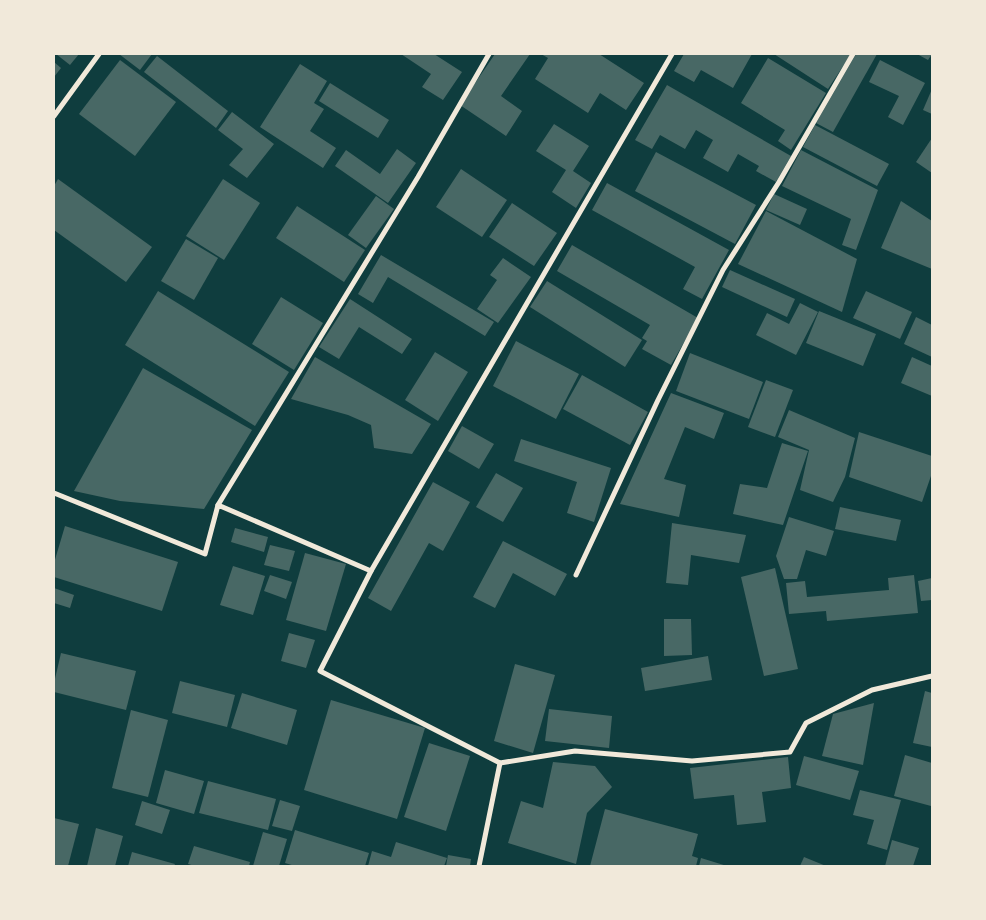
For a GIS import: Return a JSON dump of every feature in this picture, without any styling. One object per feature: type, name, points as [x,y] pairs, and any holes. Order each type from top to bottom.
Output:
[{"type":"street","points":[[54,116],[99,54]]},
{"type":"street","points":[[54,493],[205,554],[218,505],[418,177],[489,54]]},
{"type":"street","points":[[672,54],[371,571],[320,671],[500,763],[575,751],[692,761],[790,752],[806,723],[872,690],[932,676]]},
{"type":"street","points":[[576,575],[658,400],[723,270],[779,182],[853,54]]},
{"type":"street","points":[[218,505],[371,571]]},
{"type":"street","points":[[479,866],[500,763]]},
{"type":"building","points":[[56,54],[79,54],[70,65]]},
{"type":"building","points":[[119,54],[152,54],[140,70]]},
{"type":"building","points":[[401,54],[434,54],[462,72],[443,100],[422,87],[431,74]]},
{"type":"building","points":[[495,54],[530,54],[501,96],[522,111],[506,136],[460,105]]},
{"type":"building","points":[[541,54],[599,54],[644,83],[626,110],[600,93],[588,113],[535,79],[548,58]]},
{"type":"building","points":[[684,54],[752,54],[733,88],[701,70],[694,82],[674,71]]},
{"type":"building","points":[[774,54],[851,54],[828,89]]},
{"type":"building","points":[[856,54],[877,54],[833,132],[816,123]]},
{"type":"building","points":[[917,54],[932,54],[928,60]]},
{"type":"building","points":[[157,56],[228,111],[216,128],[144,72]]},
{"type":"building","points":[[768,58],[826,93],[791,150],[778,141],[785,130],[741,103]]},
{"type":"building","points":[[120,60],[176,102],[135,156],[79,114]]},
{"type":"building","points":[[880,60],[925,83],[903,125],[888,117],[899,96],[869,82]]},
{"type":"building","points":[[54,62],[61,68],[54,77]]},
{"type":"building","points":[[300,64],[327,81],[314,103],[324,109],[310,131],[336,148],[323,168],[260,127]]},
{"type":"building","points":[[330,83],[389,120],[378,138],[319,101]]},
{"type":"building","points":[[667,85],[791,156],[776,182],[756,171],[759,166],[738,154],[728,172],[703,158],[713,140],[696,130],[685,149],[660,135],[652,149],[635,140]]},
{"type":"building","points":[[932,89],[932,114],[923,110]]},
{"type":"building","points":[[232,112],[274,144],[247,178],[229,165],[243,149],[218,130]]},
{"type":"building","points":[[554,124],[589,146],[573,171],[591,183],[576,208],[552,192],[566,170],[536,151]]},
{"type":"building","points":[[815,125],[889,164],[877,186],[803,147]]},
{"type":"building","points":[[932,138],[932,173],[916,162]]},
{"type":"building","points":[[397,149],[416,163],[388,203],[335,166],[346,150],[380,174]]},
{"type":"building","points":[[801,150],[878,190],[856,250],[842,245],[851,219],[782,186]]},
{"type":"building","points":[[656,152],[756,205],[735,244],[635,191]]},
{"type":"building","points":[[461,169],[507,200],[482,237],[436,207]]},
{"type":"building","points":[[58,179],[152,247],[126,282],[54,230],[54,186]]},
{"type":"building","points":[[223,179],[260,203],[224,260],[186,236]]},
{"type":"building","points":[[607,183],[729,250],[702,299],[683,289],[695,267],[592,210]]},
{"type":"building","points":[[774,194],[807,209],[800,225],[766,210]]},
{"type":"building","points":[[376,196],[394,209],[366,248],[348,235]]},
{"type":"building","points":[[901,201],[932,221],[932,269],[881,248]]},
{"type":"building","points":[[512,203],[557,233],[534,266],[489,237]]},
{"type":"building","points":[[297,206],[365,250],[344,282],[276,238]]},
{"type":"building","points":[[766,211],[857,259],[842,312],[738,264]]},
{"type":"building","points":[[186,239],[218,258],[194,300],[161,281]]},
{"type":"building","points":[[572,245],[698,318],[671,365],[642,349],[647,341],[642,338],[650,325],[557,271]]},
{"type":"building","points":[[381,255],[494,322],[485,336],[388,277],[373,303],[358,294]]},
{"type":"building","points":[[503,258],[531,277],[498,323],[477,309],[497,280],[490,275]]},
{"type":"building","points":[[730,270],[795,299],[787,317],[722,287]]},
{"type":"building","points":[[547,281],[642,340],[625,367],[530,307]]},
{"type":"building","points":[[158,291],[289,372],[255,426],[125,345]]},
{"type":"building","points":[[866,291],[912,312],[900,339],[853,318]]},
{"type":"building","points":[[281,297],[323,323],[294,370],[252,344]]},
{"type":"building","points":[[350,299],[412,339],[402,354],[359,327],[339,359],[319,347]]},
{"type":"building","points":[[800,303],[818,312],[796,355],[756,335],[767,313],[789,324]]},
{"type":"building","points":[[819,311],[876,334],[863,366],[806,343]]},
{"type":"building","points":[[916,317],[932,325],[932,357],[904,344]]},
{"type":"building","points":[[516,341],[579,374],[556,419],[493,386]]},
{"type":"building","points":[[435,352],[468,372],[438,421],[405,400]]},
{"type":"building","points":[[690,353],[763,382],[749,419],[676,391]]},
{"type":"building","points":[[315,357],[431,424],[412,454],[374,448],[371,425],[348,415],[291,399]]},
{"type":"building","points":[[912,357],[932,366],[932,396],[901,383]]},
{"type":"building","points":[[143,368],[252,430],[204,509],[120,501],[74,491]]},
{"type":"building","points":[[582,375],[648,412],[630,445],[563,409]]},
{"type":"building","points":[[766,380],[793,390],[775,437],[748,427]]},
{"type":"building","points":[[671,393],[724,413],[714,439],[685,427],[664,479],[686,485],[679,517],[620,504]]},
{"type":"building","points":[[789,410],[855,438],[845,477],[833,502],[800,490],[809,450],[778,437]]},
{"type":"building","points":[[462,426],[494,444],[479,469],[448,451]]},
{"type":"building","points":[[859,432],[932,456],[932,473],[922,502],[849,477]]},
{"type":"building","points":[[521,439],[611,468],[594,522],[567,513],[577,482],[514,461]]},
{"type":"building","points":[[782,443],[808,451],[783,525],[733,514],[740,484],[767,488]]},
{"type":"building","points":[[496,473],[523,488],[503,522],[476,507]]},
{"type":"building","points":[[433,482],[470,502],[443,551],[429,543],[391,611],[368,598]]},
{"type":"building","points":[[840,507],[901,520],[896,541],[835,529]]},
{"type":"building","points":[[789,517],[834,531],[826,556],[806,550],[797,579],[784,579],[776,556]]},
{"type":"building","points":[[672,523],[746,535],[739,563],[691,555],[688,585],[666,583]]},
{"type":"building","points":[[65,526],[178,562],[162,611],[54,577],[54,563]]},
{"type":"building","points":[[235,528],[268,537],[264,552],[231,542]]},
{"type":"building","points":[[503,541],[567,574],[555,596],[513,573],[495,608],[473,597]]},
{"type":"building","points":[[270,545],[295,551],[289,571],[264,565]]},
{"type":"building","points":[[305,553],[346,564],[326,631],[286,620]]},
{"type":"building","points":[[233,566],[265,576],[253,615],[220,605]]},
{"type":"building","points":[[775,568],[798,669],[764,676],[741,577]]},
{"type":"building","points":[[270,575],[292,582],[286,599],[264,591]]},
{"type":"building","points":[[914,575],[918,613],[827,621],[826,611],[789,614],[786,583],[805,581],[807,597],[889,590],[888,578]]},
{"type":"building","points":[[932,578],[932,600],[921,601],[918,581]]},
{"type":"building","points":[[54,588],[74,595],[70,608],[54,603]]},
{"type":"building","points":[[664,619],[691,619],[692,655],[664,656]]},
{"type":"building","points":[[289,633],[315,640],[306,668],[281,661]]},
{"type":"building","points":[[61,653],[136,671],[126,710],[54,692],[54,683]]},
{"type":"building","points":[[708,656],[712,680],[645,691],[641,668]]},
{"type":"building","points":[[515,664],[555,675],[533,753],[494,741]]},
{"type":"building","points":[[180,681],[235,695],[227,727],[172,713]]},
{"type":"building","points":[[925,691],[932,693],[932,747],[913,743]]},
{"type":"building","points":[[242,693],[297,710],[287,745],[231,728]]},
{"type":"building","points":[[331,700],[425,728],[397,819],[304,790]]},
{"type":"building","points":[[874,703],[863,765],[822,756],[833,714]]},
{"type":"building","points":[[549,709],[612,716],[609,748],[545,741]]},
{"type":"building","points":[[131,710],[168,720],[148,797],[112,788]]},
{"type":"building","points":[[429,743],[470,756],[446,831],[404,817]]},
{"type":"building","points":[[905,755],[932,763],[931,806],[894,796]]},
{"type":"building","points":[[804,756],[859,771],[850,800],[796,785]]},
{"type":"building","points":[[788,757],[791,788],[762,792],[766,822],[737,825],[734,795],[694,799],[690,768]]},
{"type":"building","points":[[553,762],[595,766],[612,787],[587,813],[576,864],[508,843],[521,801],[543,808]]},
{"type":"building","points":[[165,770],[204,781],[194,814],[156,803]]},
{"type":"building","points":[[208,781],[276,799],[268,830],[199,813]]},
{"type":"building","points":[[860,790],[901,800],[887,850],[867,844],[874,820],[853,815]]},
{"type":"building","points":[[280,800],[300,806],[292,831],[272,826]]},
{"type":"building","points":[[142,801],[170,810],[162,834],[135,825]]},
{"type":"building","points":[[605,809],[698,834],[692,856],[698,858],[696,866],[590,866]]},
{"type":"building","points":[[54,818],[79,824],[68,866],[54,866]]},
{"type":"building","points":[[96,828],[123,836],[115,866],[87,866]]},
{"type":"building","points":[[295,830],[369,853],[365,866],[295,866],[285,863]]},
{"type":"building","points":[[263,832],[287,839],[279,866],[253,866]]},
{"type":"building","points":[[892,840],[919,848],[913,866],[885,866]]},
{"type":"building","points":[[396,842],[447,858],[444,866],[368,866],[372,851],[391,857]]},
{"type":"building","points":[[194,846],[250,862],[249,866],[195,866],[188,864]]},
{"type":"building","points":[[132,852],[175,864],[174,866],[128,866]]},
{"type":"building","points":[[448,855],[471,859],[470,866],[446,866]]},
{"type":"building","points":[[804,857],[826,866],[800,866]]},
{"type":"building","points":[[701,858],[727,866],[699,866]]}]
